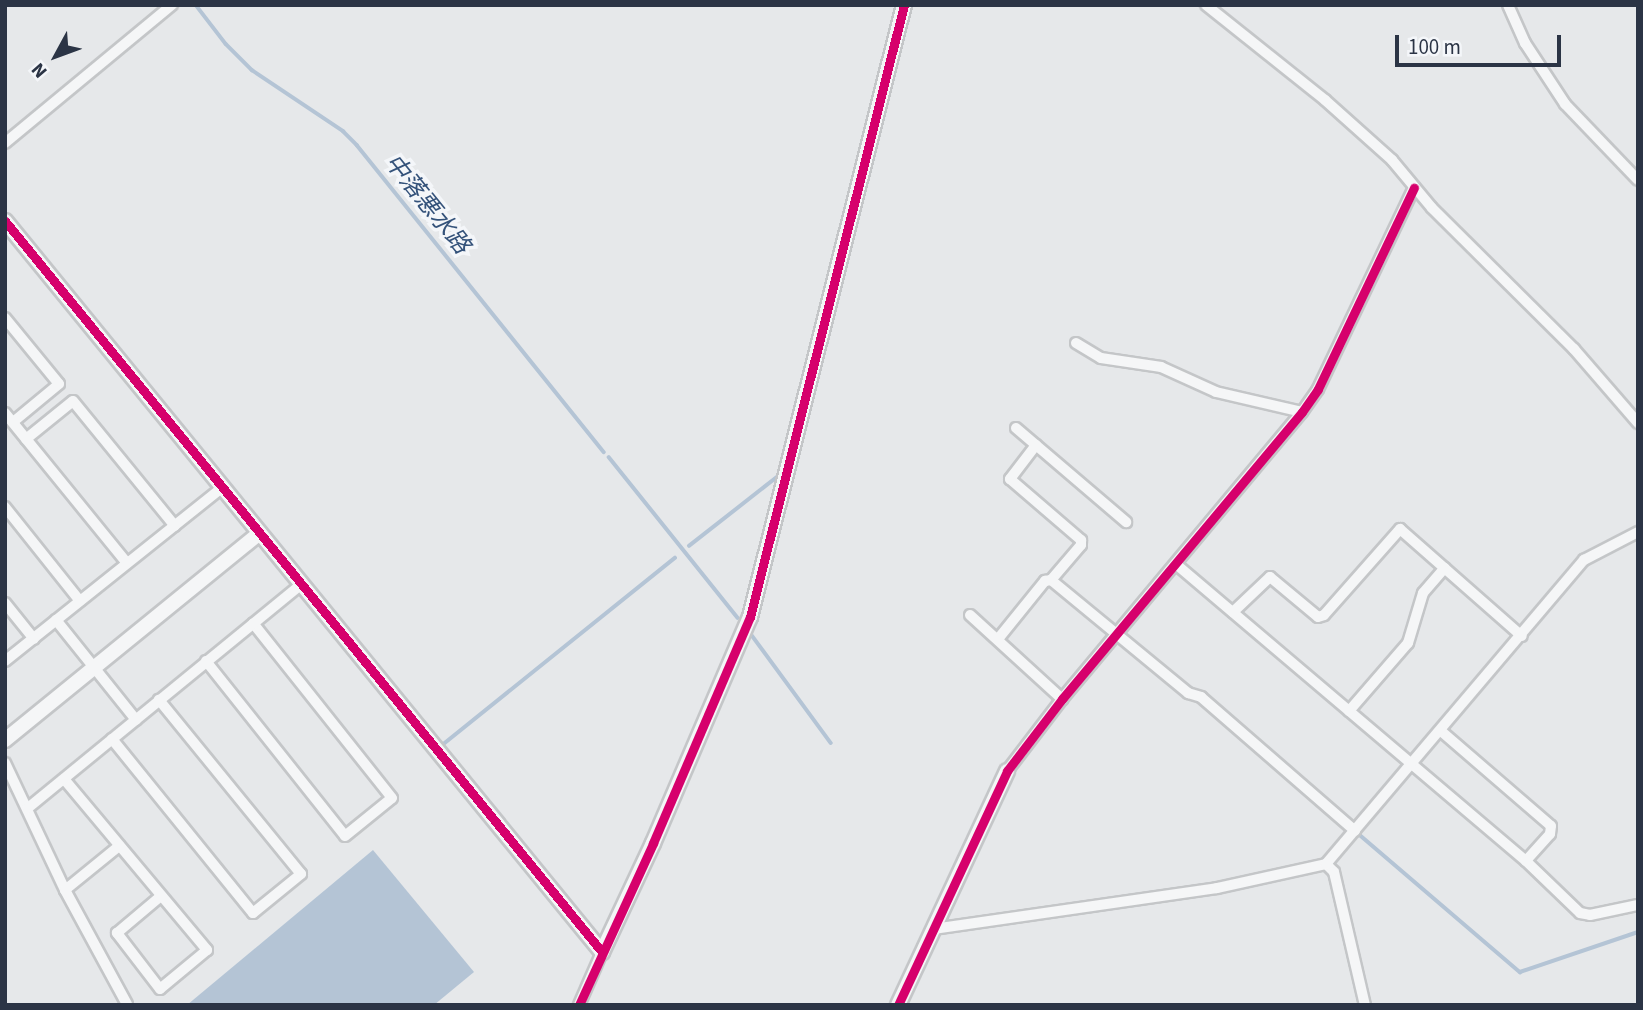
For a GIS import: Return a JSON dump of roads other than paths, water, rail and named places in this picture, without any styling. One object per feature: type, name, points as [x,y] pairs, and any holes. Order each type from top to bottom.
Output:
[{"type":"street","points":[[5,143],[172,5]]},
{"type":"street","points":[[579,1005],[653,843],[750,617],[904,5]]},
{"type":"street","points":[[1206,5],[1325,100],[1392,160],[1414,188],[1574,349],[1638,423]]},
{"type":"street","points":[[1508,5],[1525,43],[1565,104],[1638,180]]},
{"type":"street","points":[[898,1005],[1007,771],[1062,699],[1177,565],[1302,412],[1318,389],[1414,188]]},
{"type":"street","points":[[5,220],[602,953]]},
{"type":"street","points":[[5,317],[59,384],[9,418],[127,563]]},
{"type":"street","points":[[1076,343],[1101,358],[1161,368],[1216,392],[1302,412]]},
{"type":"street","points":[[26,439],[73,401],[175,526]]},
{"type":"street","points":[[1016,428],[1126,522]]},
{"type":"street","points":[[998,639],[1045,582],[1051,580],[1081,545],[1081,540],[1010,479],[1036,445]]},
{"type":"street","points":[[5,661],[223,488]]},
{"type":"street","points":[[5,507],[80,601]]},
{"type":"street","points":[[1233,612],[1270,577],[1318,617],[1324,615],[1400,528],[1522,636]]},
{"type":"street","points":[[933,929],[1217,888],[1326,864],[1584,561],[1638,532]]},
{"type":"street","points":[[5,740],[96,669],[260,533]]},
{"type":"street","points":[[1177,565],[1526,861],[1585,915],[1638,905]]},
{"type":"street","points":[[1349,711],[1408,643],[1423,593],[1445,568]]},
{"type":"street","points":[[1051,580],[1188,693],[1201,697],[1355,831]]},
{"type":"street","points":[[28,808],[302,584]]},
{"type":"street","points":[[5,603],[34,639]]},
{"type":"street","points":[[970,615],[1062,699]]},
{"type":"street","points":[[57,620],[136,720]]},
{"type":"street","points":[[206,662],[345,836],[392,798],[253,623]]},
{"type":"street","points":[[112,739],[253,913],[282,890],[300,874],[159,700]]},
{"type":"street","points":[[1441,731],[1552,826],[1550,834],[1526,861]]},
{"type":"street","points":[[5,764],[65,890],[127,1004]]},
{"type":"street","points":[[64,779],[206,950],[160,989],[117,933],[160,896]]},
{"type":"street","points":[[65,890],[119,846]]},
{"type":"street","points":[[1326,864],[1334,872],[1365,1005]]},
{"type":"water","points":[[373,850],[474,972],[434,1005],[187,1005]]},
{"type":"waterway","name":"中落悪水路","points":[[196,5],[226,44],[252,70],[343,131],[357,145],[604,452]]},
{"type":"waterway","name":"中落悪水路","points":[[609,457],[738,618]]},
{"type":"waterway","points":[[689,546],[777,477]]},
{"type":"waterway","points":[[441,746],[675,558]]},
{"type":"waterway","name":"中落悪水路","points":[[751,634],[831,743]]},
{"type":"waterway","points":[[1360,835],[1520,972],[1638,932]]}]
